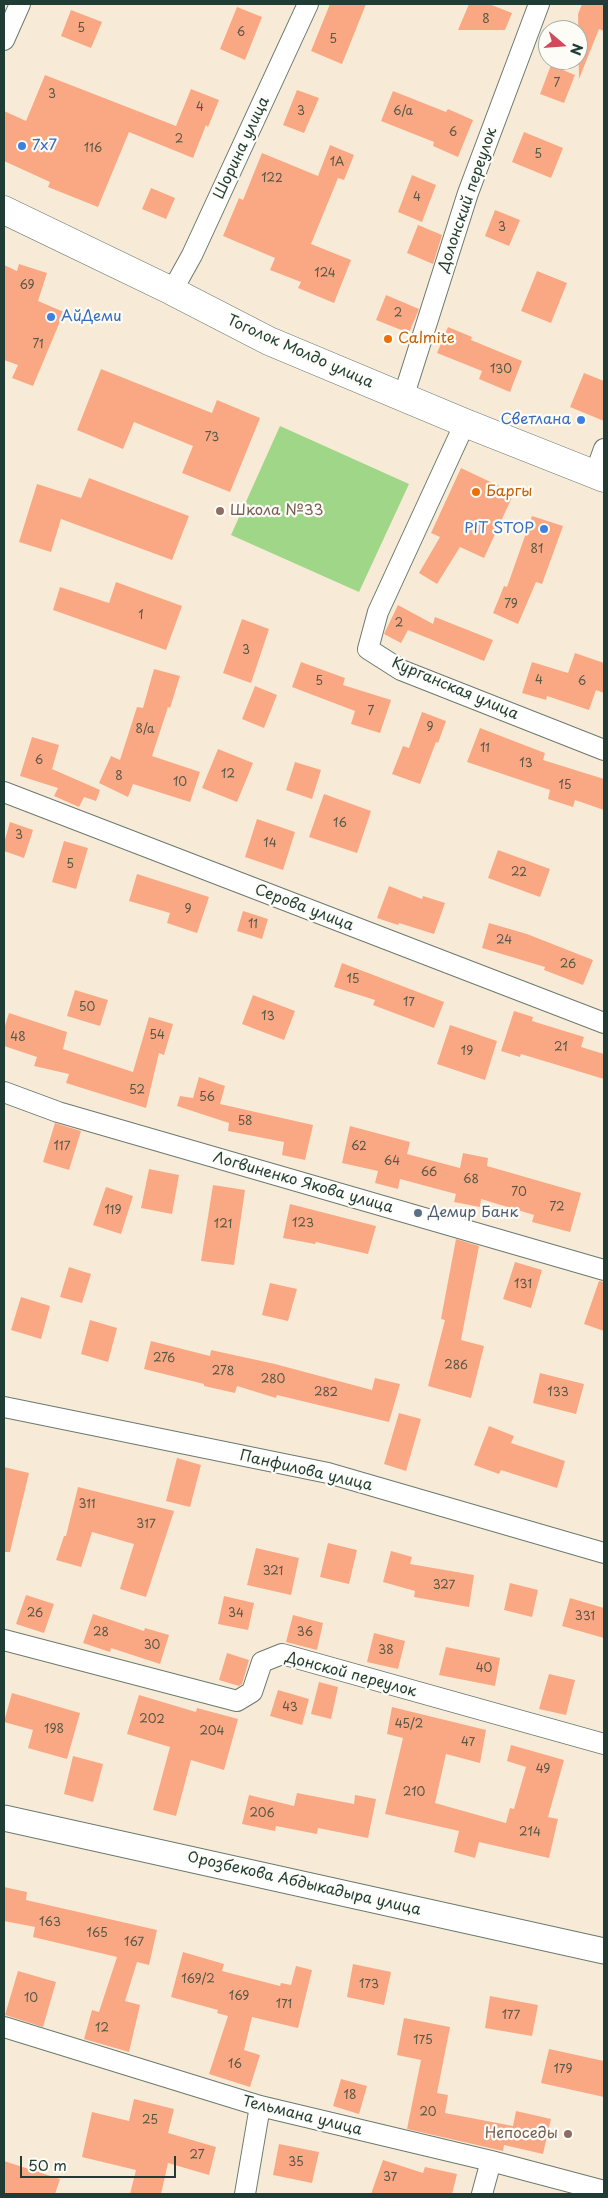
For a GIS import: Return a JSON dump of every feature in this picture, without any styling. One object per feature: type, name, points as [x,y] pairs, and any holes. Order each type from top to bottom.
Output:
[{"type":"main road","name":"Тоголок Молдо улица","points":[[4,210],[172,291],[269,342],[465,423],[601,467]]},
{"type":"street","points":[[4,40],[20,4]]},
{"type":"street","name":"Шорина улица","points":[[172,291],[192,255],[308,4]]},
{"type":"street","name":"Долонский переулок","points":[[403,398],[468,193],[540,4]]},
{"type":"street","name":"Курганская улица","points":[[465,423],[378,612],[368,649],[401,670],[604,750]]},
{"type":"street","name":"Серова улица","points":[[4,792],[604,1023]]},
{"type":"street","name":"Логвиненко Якова улица","points":[[4,1092],[58,1112],[604,1270]]},
{"type":"street","name":"Панфилова улица","points":[[4,1407],[328,1473],[604,1553]]},
{"type":"street","name":"Донской переулок","points":[[4,1640],[237,1700],[252,1692],[262,1662],[282,1654],[604,1744]]},
{"type":"street","name":"Орозбекова Абдыкадыра улица","points":[[4,1818],[604,1951]]},
{"type":"street","name":"Тельмана улица","points":[[4,2027],[260,2106],[490,2161],[604,2192]]},
{"type":"street","points":[[245,2194],[260,2106]]},
{"type":"street","points":[[482,2194],[490,2161]]},
{"type":"green space","points":[[280,426],[409,484],[359,592],[231,535]]},
{"type":"building","points":[[330,4],[366,4],[342,64],[311,51]]},
{"type":"building","points":[[469,4],[489,4],[512,13],[505,30],[458,30]]},
{"type":"building","points":[[582,4],[604,4],[604,31],[599,29],[588,56],[588,20],[578,20],[578,14]]},
{"type":"building","points":[[237,7],[262,17],[245,60],[220,49]]},
{"type":"building","points":[[71,10],[102,22],[91,48],[61,36]]},
{"type":"building","points":[[549,70],[563,70],[575,75],[564,103],[540,94]]},
{"type":"building","points":[[579,70],[583,70],[579,79]]},
{"type":"building","points":[[45,75],[176,126],[191,89],[219,100],[208,127],[206,125],[193,158],[129,132],[98,207],[48,187],[50,182],[4,161],[4,111],[26,121]]},
{"type":"building","points":[[297,90],[319,98],[304,133],[283,125]]},
{"type":"building","points":[[393,91],[446,112],[448,109],[473,120],[458,157],[433,146],[434,142],[381,121]]},
{"type":"building","points":[[524,132],[563,148],[551,178],[512,162]]},
{"type":"building","points":[[330,145],[354,155],[344,180],[338,178],[311,244],[351,260],[334,303],[298,288],[301,282],[270,270],[275,258],[223,236],[239,198],[243,200],[262,153],[318,176]]},
{"type":"building","points":[[412,175],[436,185],[422,222],[398,212]]},
{"type":"building","points":[[151,188],[175,198],[166,219],[142,209]]},
{"type":"building","points":[[495,210],[520,220],[509,246],[485,236]]},
{"type":"building","points":[[418,225],[442,235],[433,264],[407,253]]},
{"type":"building","points":[[19,264],[47,273],[38,301],[64,312],[33,386],[12,378],[18,365],[4,360],[4,265],[17,271]]},
{"type":"building","points":[[537,271],[567,283],[551,323],[521,311]]},
{"type":"building","points":[[386,295],[419,309],[409,333],[376,320]]},
{"type":"building","points":[[448,327],[472,337],[471,340],[522,361],[510,392],[479,379],[482,371],[437,353]]},
{"type":"building","points":[[101,369],[212,413],[217,400],[260,418],[230,492],[182,473],[193,446],[134,422],[123,449],[77,430]]},
{"type":"building","points":[[584,373],[604,381],[604,421],[570,407]]},
{"type":"building","points":[[461,468],[514,493],[484,558],[460,547],[437,584],[419,573],[440,537],[431,533]]},
{"type":"building","points":[[89,478],[189,516],[172,560],[61,519],[51,552],[19,542],[37,484],[81,498]]},
{"type":"building","points":[[532,516],[563,526],[542,584],[536,582],[518,624],[493,613],[504,586],[507,587]]},
{"type":"building","points":[[116,582],[182,606],[166,650],[53,610],[60,587],[109,603]]},
{"type":"building","points":[[398,605],[433,624],[435,617],[493,640],[484,661],[408,630],[401,643],[384,634]]},
{"type":"building","points":[[242,619],[269,629],[251,683],[223,673]]},
{"type":"building","points":[[575,653],[604,663],[604,693],[596,690],[589,710],[547,696],[546,700],[522,693],[532,662],[568,673]]},
{"type":"building","points":[[301,662],[345,678],[343,685],[391,700],[380,733],[351,724],[355,711],[292,687]]},
{"type":"building","points":[[154,669],[180,676],[152,756],[200,772],[190,802],[133,784],[128,797],[99,783],[111,756],[120,760],[137,707],[143,708]]},
{"type":"building","points":[[255,686],[277,695],[264,728],[242,719]]},
{"type":"building","points":[[422,712],[446,721],[420,784],[392,774],[403,746],[409,748]]},
{"type":"building","points":[[480,728],[545,753],[543,760],[604,779],[604,810],[575,800],[573,807],[548,799],[550,790],[467,762]]},
{"type":"building","points":[[32,737],[59,745],[52,769],[100,790],[96,801],[84,797],[79,807],[54,796],[58,788],[20,776]]},
{"type":"building","points":[[218,749],[253,763],[237,802],[202,788]]},
{"type":"building","points":[[295,762],[321,770],[312,799],[286,790]]},
{"type":"building","points":[[324,794],[371,811],[357,853],[309,837]]},
{"type":"building","points":[[257,819],[295,832],[283,870],[245,857]]},
{"type":"building","points":[[10,822],[33,830],[24,858],[4,851],[4,843]]},
{"type":"building","points":[[64,841],[88,848],[76,889],[52,882]]},
{"type":"building","points":[[498,850],[550,869],[540,897],[488,878]]},
{"type":"building","points":[[137,874],[209,897],[197,933],[167,923],[170,913],[129,901]]},
{"type":"building","points":[[389,886],[422,899],[423,896],[445,903],[434,934],[377,918]]},
{"type":"building","points":[[243,911],[268,919],[262,939],[237,931]]},
{"type":"building","points":[[489,923],[527,934],[593,960],[583,985],[544,970],[545,967],[482,948]]},
{"type":"building","points":[[342,963],[444,1002],[434,1028],[373,1005],[375,1000],[334,987]]},
{"type":"building","points":[[75,990],[108,1000],[100,1026],[67,1016]]},
{"type":"building","points":[[253,995],[295,1011],[284,1040],[242,1024]]},
{"type":"building","points":[[514,1011],[533,1017],[532,1021],[584,1037],[581,1047],[604,1054],[604,1079],[521,1054],[520,1057],[501,1051]]},
{"type":"building","points":[[9,1013],[67,1032],[63,1049],[133,1072],[149,1017],[173,1024],[164,1055],[159,1053],[146,1108],[66,1083],[69,1074],[34,1066],[37,1057],[4,1046],[4,1029]]},
{"type":"building","points":[[450,1025],[497,1041],[485,1080],[437,1064]]},
{"type":"building","points":[[199,1077],[225,1086],[220,1104],[313,1125],[305,1160],[282,1155],[284,1142],[228,1131],[229,1123],[177,1106],[180,1096],[193,1098]]},
{"type":"building","points":[[55,1123],[81,1131],[69,1170],[43,1162]]},
{"type":"building","points":[[350,1126],[410,1142],[407,1154],[460,1168],[463,1153],[488,1158],[487,1166],[581,1193],[570,1232],[532,1222],[534,1215],[481,1199],[480,1207],[454,1202],[456,1194],[400,1179],[398,1189],[375,1183],[378,1171],[342,1163]]},
{"type":"building","points":[[149,1169],[179,1175],[172,1214],[141,1208]]},
{"type":"building","points":[[213,1185],[245,1190],[234,1265],[201,1261]]},
{"type":"building","points":[[106,1187],[133,1196],[121,1234],[93,1225]]},
{"type":"building","points":[[290,1204],[376,1226],[368,1254],[316,1242],[315,1244],[283,1238]]},
{"type":"building","points":[[456,1239],[479,1246],[461,1340],[484,1346],[471,1398],[428,1386],[445,1320],[441,1319]]},
{"type":"building","points":[[515,1262],[542,1270],[531,1308],[503,1299]]},
{"type":"building","points":[[69,1267],[91,1274],[82,1303],[60,1297]]},
{"type":"building","points":[[599,1281],[604,1282],[604,1331],[584,1324]]},
{"type":"building","points":[[270,1283],[297,1289],[288,1321],[262,1315]]},
{"type":"building","points":[[21,1297],[50,1306],[41,1339],[11,1330]]},
{"type":"building","points":[[90,1320],[117,1328],[108,1362],[81,1354]]},
{"type":"building","points":[[151,1341],[210,1356],[211,1350],[275,1364],[372,1390],[375,1378],[400,1384],[389,1422],[277,1395],[276,1398],[237,1386],[235,1393],[144,1369]]},
{"type":"building","points":[[540,1373],[584,1384],[576,1414],[533,1403]]},
{"type":"building","points":[[399,1413],[421,1419],[406,1471],[384,1464]]},
{"type":"building","points":[[489,1426],[514,1436],[511,1443],[565,1461],[557,1488],[501,1470],[499,1474],[474,1465]]},
{"type":"building","points":[[177,1458],[201,1465],[190,1507],[166,1501]]},
{"type":"building","points":[[4,1467],[29,1473],[10,1552],[4,1552]]},
{"type":"building","points":[[78,1487],[174,1511],[146,1597],[120,1589],[134,1544],[92,1532],[81,1567],[56,1560],[64,1536],[66,1536]]},
{"type":"building","points":[[328,1543],[357,1550],[349,1584],[320,1577]]},
{"type":"building","points":[[256,1548],[299,1558],[291,1595],[247,1585]]},
{"type":"building","points":[[391,1551],[412,1557],[410,1564],[474,1575],[469,1607],[414,1597],[415,1591],[383,1582]]},
{"type":"building","points":[[510,1583],[538,1590],[532,1617],[504,1610]]},
{"type":"building","points":[[26,1595],[54,1604],[44,1633],[16,1624]]},
{"type":"building","points":[[224,1596],[254,1603],[248,1630],[218,1624]]},
{"type":"building","points":[[570,1598],[604,1608],[604,1638],[562,1626]]},
{"type":"building","points":[[93,1614],[144,1631],[145,1628],[169,1635],[160,1664],[111,1648],[110,1652],[83,1643]]},
{"type":"building","points":[[293,1615],[323,1623],[317,1650],[286,1642]]},
{"type":"building","points":[[374,1633],[405,1641],[398,1669],[367,1662]]},
{"type":"building","points":[[446,1647],[500,1658],[495,1686],[439,1675]]},
{"type":"building","points":[[227,1653],[249,1660],[242,1684],[239,1686],[219,1680]]},
{"type":"building","points":[[549,1674],[575,1680],[566,1715],[539,1709]]},
{"type":"building","points":[[319,1682],[338,1687],[331,1719],[311,1714]]},
{"type":"building","points":[[278,1690],[309,1699],[302,1725],[270,1716]]},
{"type":"building","points":[[12,1693],[80,1713],[67,1759],[28,1748],[33,1730],[4,1722]]},
{"type":"building","points":[[139,1695],[196,1712],[197,1708],[238,1719],[224,1770],[191,1760],[176,1816],[153,1810],[170,1747],[127,1734]]},
{"type":"building","points":[[392,1707],[486,1730],[480,1763],[446,1754],[435,1803],[506,1823],[510,1808],[514,1809],[526,1767],[507,1761],[511,1745],[564,1760],[548,1817],[558,1819],[549,1858],[479,1842],[475,1858],[454,1852],[459,1831],[385,1814],[403,1738],[387,1734]]},
{"type":"building","points":[[73,1756],[103,1764],[93,1802],[64,1794]]},
{"type":"building","points":[[297,1793],[354,1804],[355,1795],[376,1799],[368,1838],[318,1828],[317,1834],[276,1826],[275,1831],[242,1824],[249,1795],[294,1806]]},
{"type":"building","points":[[4,1887],[27,1892],[26,1900],[157,1930],[149,1965],[137,1962],[125,2001],[140,2005],[129,2052],[84,2039],[92,2010],[99,2012],[117,1957],[33,1937],[35,1927],[4,1921]]},
{"type":"building","points":[[183,1952],[224,1964],[222,1971],[280,1986],[281,1983],[291,1985],[296,1966],[312,1970],[298,2028],[252,2017],[244,2050],[260,2055],[250,2087],[209,2074],[228,2016],[217,2013],[218,2010],[171,1997]]},
{"type":"building","points":[[353,1964],[391,1972],[384,2005],[347,1997]]},
{"type":"building","points":[[18,1971],[56,1982],[43,2027],[5,2015]]},
{"type":"building","points":[[490,1996],[538,2005],[532,2036],[485,2028]]},
{"type":"building","points":[[404,2018],[450,2027],[437,2093],[448,2095],[445,2113],[513,2126],[516,2111],[551,2119],[543,2154],[504,2145],[503,2151],[407,2129],[421,2060],[397,2055]]},
{"type":"building","points":[[549,2049],[604,2061],[604,2097],[541,2083]]},
{"type":"building","points":[[341,2079],[367,2086],[359,2114],[333,2106]]},
{"type":"building","points":[[134,2099],[174,2109],[168,2133],[216,2147],[209,2175],[168,2163],[161,2194],[130,2194],[136,2170],[82,2157],[92,2112],[129,2121]]},
{"type":"building","points":[[279,2144],[319,2152],[312,2183],[273,2175]]},
{"type":"building","points":[[383,2160],[423,2173],[425,2167],[457,2174],[452,2194],[371,2194]]},
{"type":"building","points":[[4,2161],[60,2179],[55,2194],[4,2194]]},
{"type":"place","name":"7x7","points":[[22,146]]},
{"type":"place","name":"АйДеми","points":[[51,317]]},
{"type":"place","name":"Calmite","points":[[388,339]]},
{"type":"place","name":"Светлана","points":[[581,420]]},
{"type":"place","name":"Баргы","points":[[476,492]]},
{"type":"place","name":"Школа №33","points":[[220,511]]},
{"type":"place","name":"PIT STOP","points":[[544,529]]},
{"type":"place","name":"Демир Банк","points":[[418,1213]]},
{"type":"place","name":"Непоседы","points":[[568,2134]]}]
